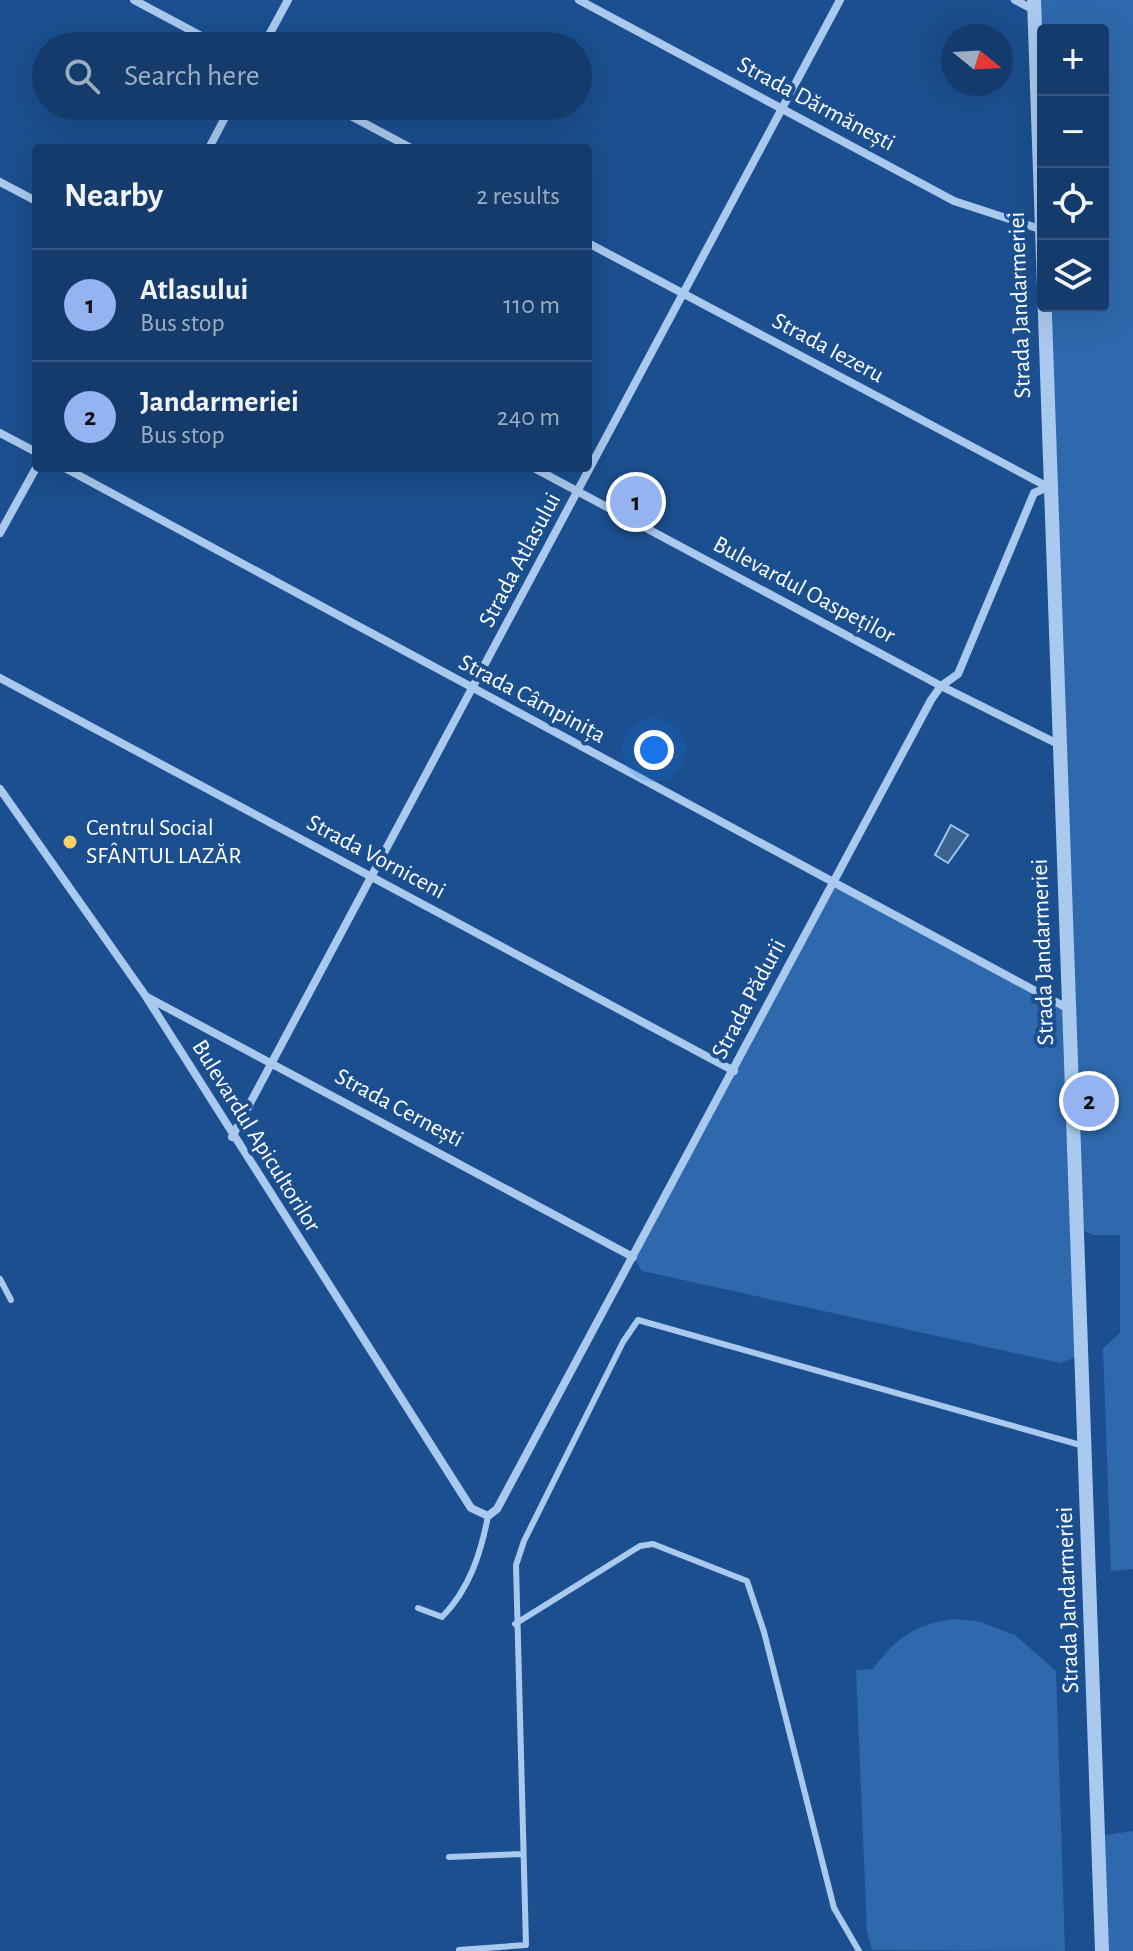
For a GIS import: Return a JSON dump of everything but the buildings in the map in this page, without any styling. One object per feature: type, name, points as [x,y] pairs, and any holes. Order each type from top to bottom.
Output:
[{"type":"street","points":[[134,0],[194,32]]},
{"type":"street","points":[[271,32],[288,0]]},
{"type":"street","name":"Strada Dărmănești","points":[[579,0],[954,201],[1037,228]]},
{"type":"street","name":"Strada Atlasului","points":[[592,467],[840,0]]},
{"type":"street","points":[[1015,0],[1034,5]]},
{"type":"street","name":"Strada Jandarmeriei","points":[[1034,5],[1038,168]]},
{"type":"street","points":[[211,144],[224,120]]},
{"type":"street","points":[[358,120],[403,144]]},
{"type":"street","points":[[0,182],[32,199]]},
{"type":"street","name":"Strada Jandarmeriei","points":[[1040,240],[1102,1951]]},
{"type":"street","name":"Strada Iezeru","points":[[592,245],[1048,487]]},
{"type":"street","points":[[0,433],[32,450]]},
{"type":"street","points":[[0,533],[34,472]]},
{"type":"street","name":"Strada Câmpinița","points":[[72,472],[1067,1008]]},
{"type":"street","name":"Bulevardul Oaspeților","points":[[542,472],[941,686],[1058,744]]},
{"type":"street","name":"Strada Atlasului","points":[[232,1137],[590,472]]},
{"type":"street","name":"Strada Pădurii","points":[[488,1516],[497,1509],[941,686],[958,674],[1031,498],[1037,489],[1048,487]]},
{"type":"street","name":"Strada Vorniceni","points":[[0,678],[734,1071]]},
{"type":"street","name":"Bulevardul Apicultorilor","points":[[0,789],[145,995],[232,1137],[471,1508],[488,1516]]},
{"type":"street","name":"Strada Cernești","points":[[145,995],[633,1257]]},
{"type":"lane","points":[[0,1279],[11,1300]]},
{"type":"lane","points":[[459,1950],[526,1945],[514,1577],[524,1541],[623,1342],[638,1320],[1085,1446]]},
{"type":"lane","points":[[418,1608],[442,1617],[450,1609],[473,1570],[488,1516]]},
{"type":"lane","points":[[515,1624],[640,1546],[653,1544],[747,1581],[764,1632],[834,1908],[859,1951]]},
{"type":"lane","points":[[449,1857],[523,1854]]},
{"type":"shaded area","points":[[1034,0],[1133,0],[1133,1569],[1111,1571],[1103,1348],[1120,1333],[1120,1235],[1094,1235],[1078,1228],[1082,1355],[1060,1363],[642,1271],[633,1257],[834,883],[1067,1007],[1044,312],[1109,312],[1109,24],[1037,24],[1037,92]]},
{"type":"shaded area","points":[[951,825],[968,835],[948,863],[935,855]]},
{"type":"shaded area","points":[[952,1619],[977,1621],[1015,1635],[1056,1671],[1065,1951],[872,1950],[867,1932],[856,1670],[873,1669],[898,1641],[916,1629]]},
{"type":"shaded area","points":[[1133,1831],[1133,1951],[1102,1951],[1098,1836]]},
{"type":"place","name":"Atlasului","points":[[636,502]]},
{"type":"place","name":"Centrul Social SFÂNTUL LAZĂR","points":[[70,842]]},
{"type":"place","name":"Jandarmeriei","points":[[1089,1101]]}]
